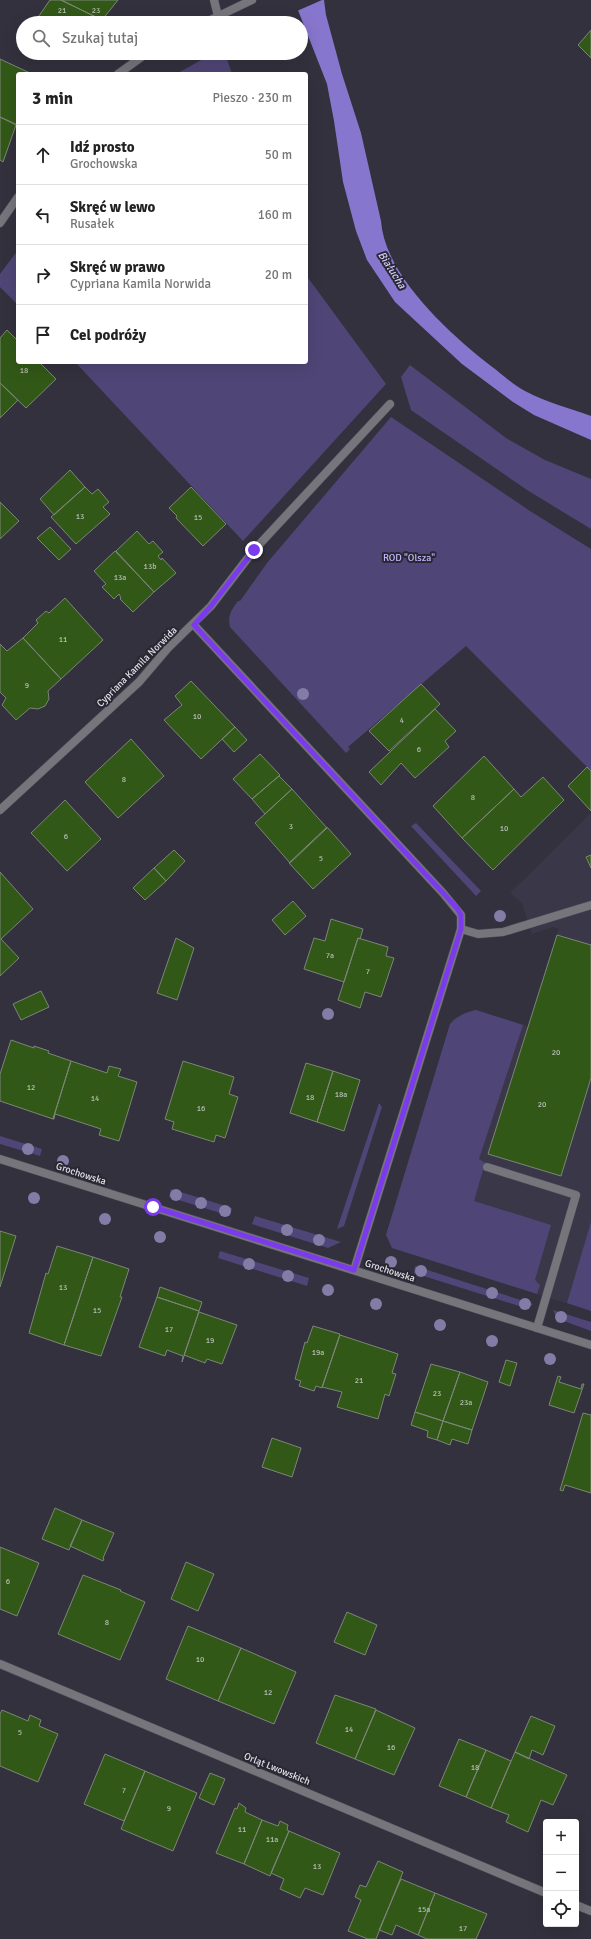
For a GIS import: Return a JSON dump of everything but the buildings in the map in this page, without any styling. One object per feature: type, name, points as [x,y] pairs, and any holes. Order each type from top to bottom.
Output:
[{"type":"street","points":[[214,0],[218,16],[252,0]]},
{"type":"street","points":[[121,72],[138,60]]},
{"type":"street","points":[[0,223],[16,200]]},
{"type":"street","name":"Cypriana Kamila Norwida","points":[[0,810],[133,688],[168,648],[194,625],[211,606],[254,550],[390,404]]},
{"type":"street","points":[[194,625],[457,908],[461,915],[461,929],[354,1270]]},
{"type":"street","points":[[461,929],[478,934],[503,932],[591,905]]},
{"type":"street","name":"Grochowska","points":[[0,1159],[591,1345]]},
{"type":"street","points":[[487,1167],[576,1195],[537,1328]]},
{"type":"street","name":"Orląt Lwowskich","points":[[0,1664],[543,1892]]},
{"type":"street","points":[[579,1906],[591,1912]]},
{"type":"shaded area","points":[[591,813],[591,1311],[392,1248],[386,1235],[450,1024],[454,1019],[463,1014],[476,1010],[528,1026],[559,929],[553,927],[532,934],[522,903],[510,893]]},
{"type":"green space","points":[[201,60],[227,60],[231,72],[180,72]]},
{"type":"green space","points":[[16,253],[16,303],[0,287],[0,274]]},
{"type":"green space","points":[[308,278],[386,384],[243,541],[77,364],[308,364]]},
{"type":"green space","points":[[410,365],[506,438],[545,460],[591,479],[591,529],[527,490],[411,410],[401,377]]},
{"type":"green space","name":"ROD \"Olsza\"","points":[[391,417],[530,511],[591,549],[591,771],[466,646],[348,747],[350,749],[346,753],[230,627],[229,619],[232,610],[267,563]]},
{"type":"green space","points":[[416,823],[481,891],[476,896],[411,826]]},
{"type":"green space","points":[[476,1010],[523,1025],[479,1159],[485,1163],[474,1201],[551,1225],[535,1280],[540,1285],[537,1294],[392,1248],[386,1235],[450,1024],[462,1015]]},
{"type":"green space","points":[[379,1103],[382,1107],[344,1226],[337,1229]]},
{"type":"green space","points":[[0,1136],[42,1149],[40,1156],[0,1144]]},
{"type":"green space","points":[[171,1189],[232,1208],[230,1216],[169,1197]]},
{"type":"green space","points":[[255,1216],[341,1242],[328,1248],[252,1224]]},
{"type":"green space","points":[[591,1222],[591,1311],[567,1303]]},
{"type":"green space","points":[[220,1251],[309,1278],[307,1286],[218,1258]]},
{"type":"green space","points":[[415,1266],[533,1304],[529,1307],[522,1307],[414,1273]]},
{"type":"green space","points":[[553,1310],[591,1322],[591,1331],[557,1318]]},
{"type":"water","name":"Białucha","points":[[294,0],[324,0],[326,15],[342,74],[361,133],[385,242],[394,262],[407,283],[439,321],[457,338],[516,386],[558,405],[591,416],[591,440],[534,415],[513,402],[462,364],[395,302],[367,260],[356,231],[343,182],[327,84],[308,36],[308,16],[300,16]]},
{"type":"pier","points":[[292,0],[322,0],[297,11]]},
{"type":"route","points":[[153,1207],[354,1270],[461,929],[461,915],[443,892],[385,832],[194,625],[211,606],[254,550]]}]
